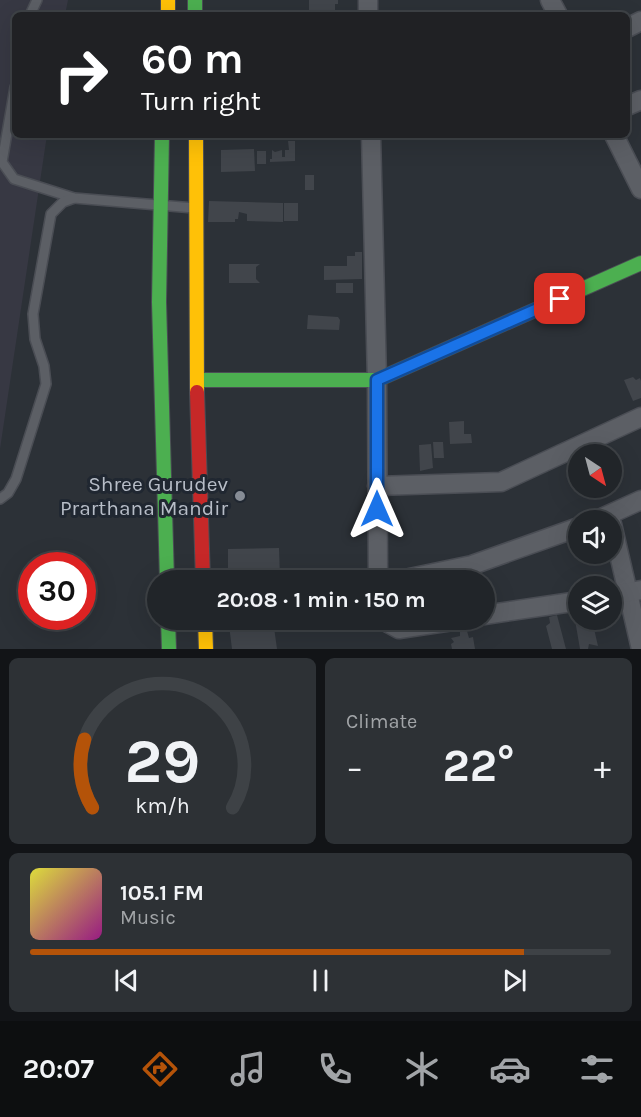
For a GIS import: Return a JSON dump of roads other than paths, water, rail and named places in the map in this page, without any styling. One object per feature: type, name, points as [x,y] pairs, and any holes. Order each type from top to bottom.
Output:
[{"type":"main road","points":[[162,138],[158,206],[167,570]]},
{"type":"main road","points":[[196,138],[197,380],[203,570]]},
{"type":"main road","points":[[197,380],[377,380],[641,263]]},
{"type":"main road","points":[[168,630],[169,649]]},
{"type":"main road","points":[[205,630],[206,649]]},
{"type":"street","points":[[371,138],[377,380],[378,570]]},
{"type":"street","points":[[616,138],[639,181]]},
{"type":"street","points":[[377,486],[501,482],[641,417]]},
{"type":"street","points":[[622,511],[641,500]]},
{"type":"street","points":[[448,570],[472,565],[568,531]]},
{"type":"street","points":[[619,564],[641,649]]},
{"type":"street","points":[[495,613],[568,603]]},
{"type":"lane","points":[[12,104],[2,162],[14,179],[74,198],[196,208]]},
{"type":"lane","points":[[0,499],[8,493],[16,479],[46,384],[44,366],[33,327],[33,314],[51,214],[63,202],[74,198]]},
{"type":"place","name":"Shree Gurudev Prarthana Mandir","points":[[240,496]]}]
